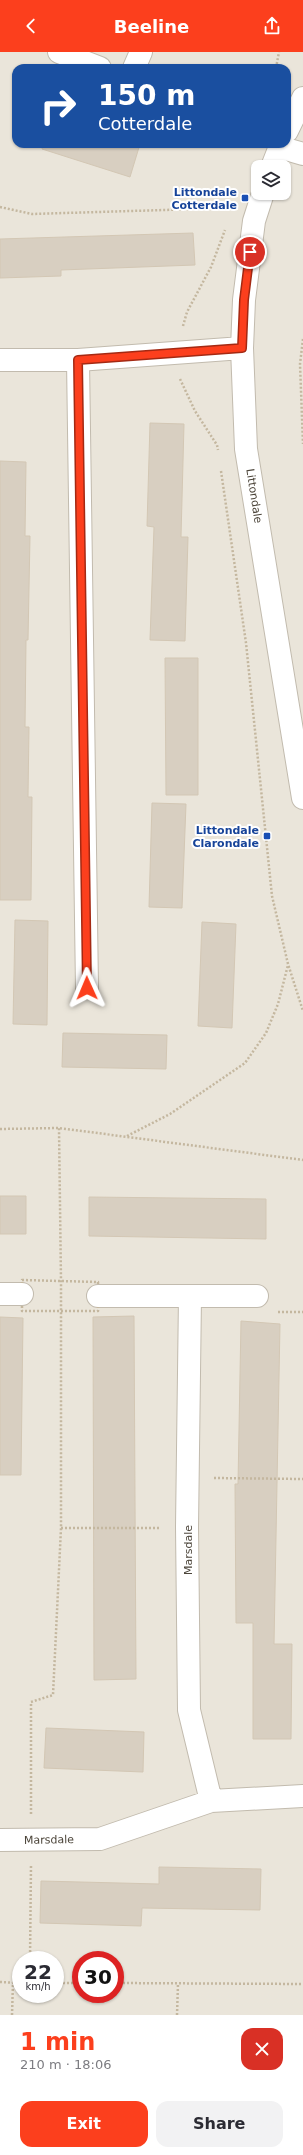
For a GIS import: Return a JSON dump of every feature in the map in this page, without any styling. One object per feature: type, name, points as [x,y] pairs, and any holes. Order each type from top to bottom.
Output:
[{"type":"street","points":[[59,52],[90,64]]},
{"type":"street","points":[[136,64],[141,52]]},
{"type":"street","points":[[291,124],[303,98]]},
{"type":"street","points":[[283,148],[303,154]]},
{"type":"street","name":"Littondale","points":[[261,200],[254,221],[244,300],[242,348],[246,450],[303,798]]},
{"type":"street","points":[[0,360],[78,360],[242,348]]},
{"type":"street","points":[[78,360],[87,988]]},
{"type":"street","points":[[0,1294],[22,1294]]},
{"type":"street","points":[[98,1296],[257,1296]]},
{"type":"street","name":"Marsdale","points":[[190,1296],[189,1478],[187,1528],[189,1710],[211,1801]]},
{"type":"street","name":"Marsdale","points":[[0,1840],[31,1841],[100,1839],[211,1801],[303,1796]]},
{"type":"path","points":[[277,64],[279,52]]},
{"type":"path","points":[[0,207],[32,214],[233,208]]},
{"type":"path","points":[[303,339],[300,364],[303,444]]},
{"type":"path","points":[[126,1136],[170,1114],[245,1063],[266,1033],[278,1004],[288,964]]},
{"type":"path","points":[[0,1128],[59,1128],[303,1160]]},
{"type":"path","points":[[30,1951],[31,1702],[53,1695],[60,1528],[61,1281],[59,1128]]},
{"type":"path","points":[[22,1280],[61,1281],[98,1282],[98,1311],[22,1311],[22,1280]]},
{"type":"path","points":[[189,1478],[303,1479]]},
{"type":"path","points":[[60,1528],[187,1528]]},
{"type":"path","points":[[0,1982],[12,1982]]},
{"type":"path","points":[[124,1983],[303,1984]]},
{"type":"path","points":[[177,2015],[178,1984]]},
{"type":"path","points":[[12,2003],[12,2015]]},
{"type":"shaded area","points":[[0,52],[303,52],[303,2015],[0,2015]]},
{"type":"building","points":[[42,148],[139,148],[130,177]]},
{"type":"building","points":[[193,233],[195,265],[61,270],[61,276],[0,278],[0,239]]},
{"type":"building","points":[[150,423],[184,424],[181,537],[188,537],[185,641],[150,640],[154,527],[147,526]]},
{"type":"building","points":[[0,461],[26,462],[25,536],[30,536],[28,640],[26,640],[25,727],[29,727],[28,797],[32,797],[31,900],[0,900]]},
{"type":"building","points":[[165,658],[198,658],[198,795],[166,795]]},
{"type":"building","points":[[152,803],[186,804],[182,908],[149,907]]},
{"type":"building","points":[[15,920],[48,921],[47,1025],[13,1024]]},
{"type":"building","points":[[202,922],[236,924],[232,1028],[198,1026]]},
{"type":"building","points":[[63,1033],[167,1035],[166,1069],[62,1067]]},
{"type":"building","points":[[0,1196],[26,1196],[26,1234],[0,1234]]},
{"type":"building","points":[[89,1197],[266,1199],[266,1239],[89,1236]]},
{"type":"building","points":[[134,1316],[136,1679],[94,1680],[93,1317]]},
{"type":"building","points":[[0,1317],[23,1318],[21,1475],[0,1475]]},
{"type":"building","points":[[241,1321],[280,1324],[274,1644],[292,1644],[291,1739],[253,1739],[253,1623],[236,1623],[235,1484],[238,1484]]},
{"type":"building","points":[[46,1728],[144,1732],[143,1772],[44,1768]]},
{"type":"building","points":[[159,1867],[261,1869],[260,1910],[142,1908],[141,1926],[40,1923],[41,1881],[159,1884]]},
{"type":"place","name":"Littondale Cotterdale","points":[[245,198]]},
{"type":"place","name":"Littondale Clarondale","points":[[267,836]]},
{"type":"route","points":[[87,988],[78,360],[242,348],[244,300],[250,252]]}]
